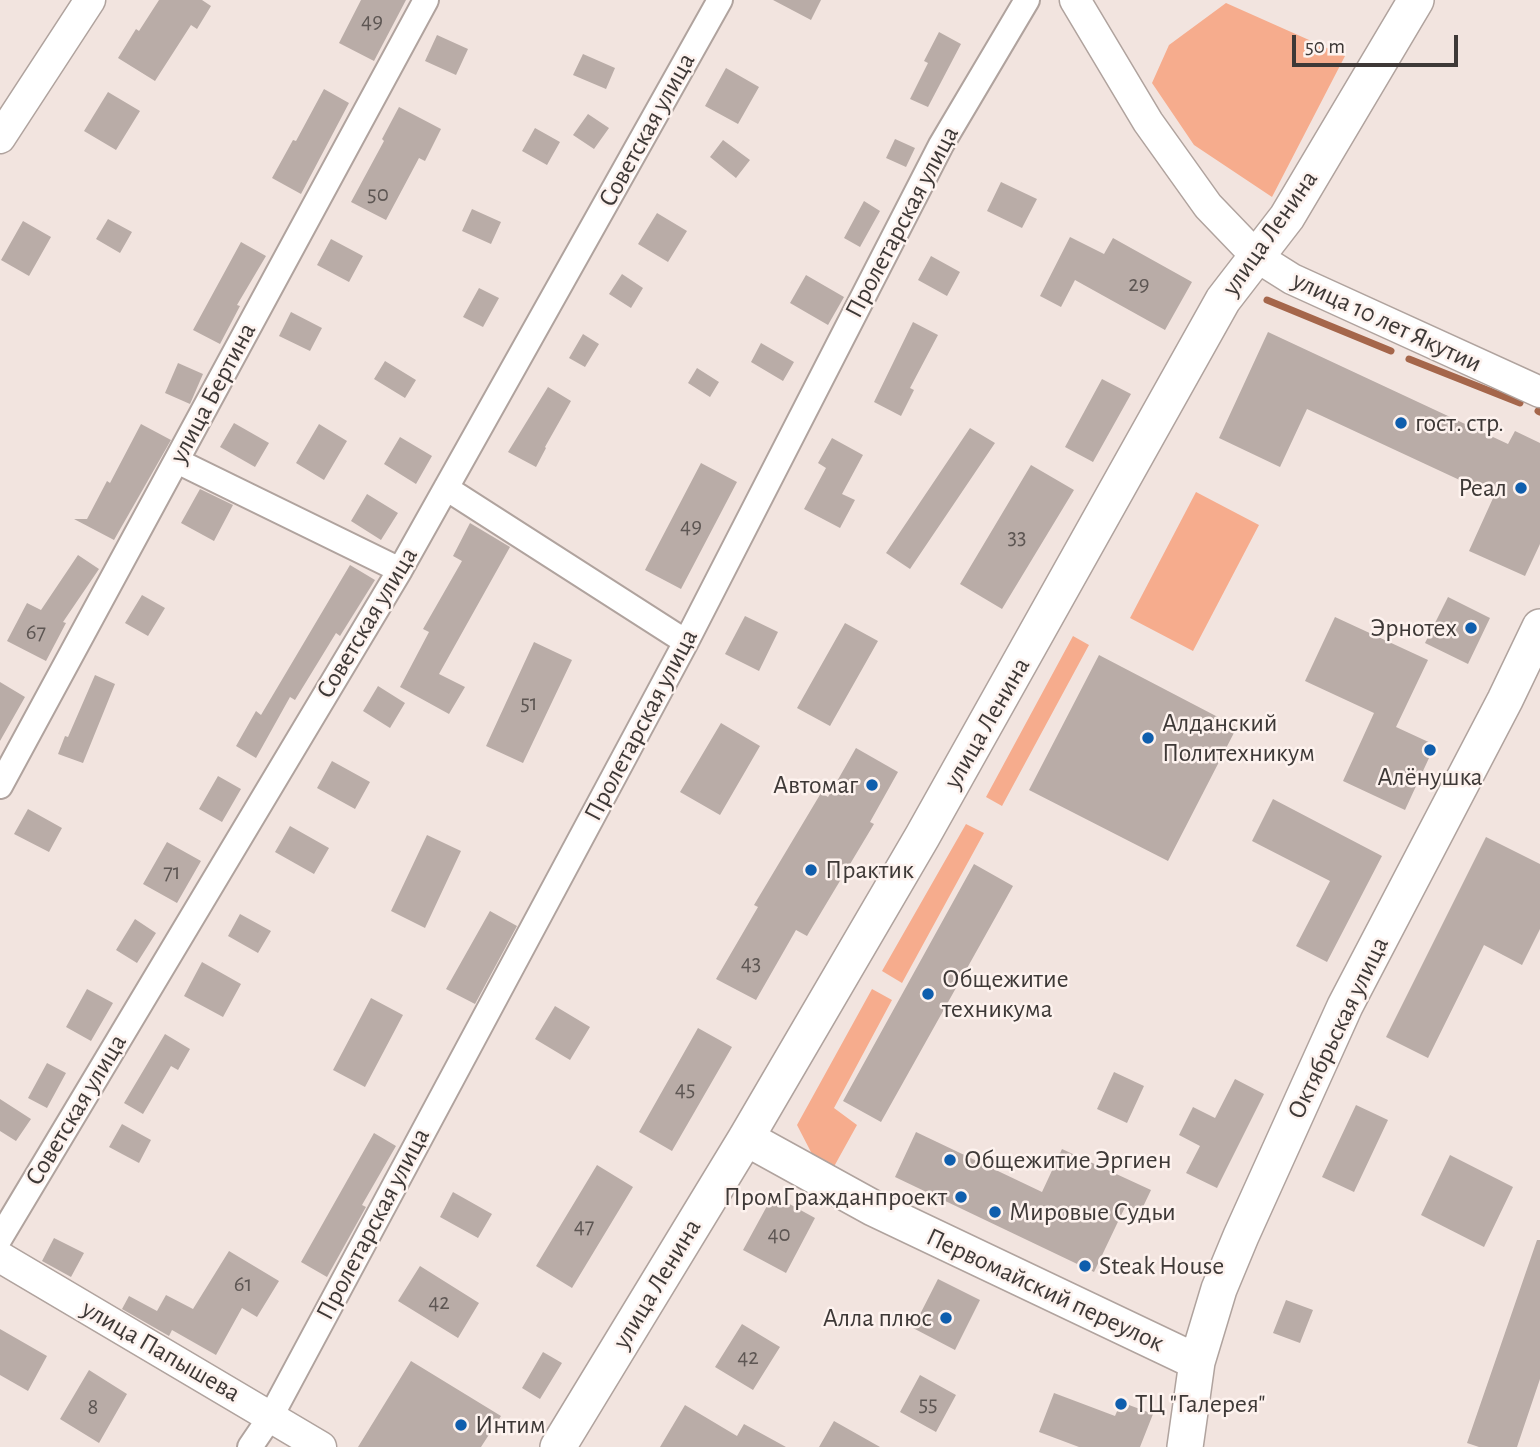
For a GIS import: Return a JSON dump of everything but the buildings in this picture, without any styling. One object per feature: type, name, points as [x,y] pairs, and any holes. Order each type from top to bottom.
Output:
[{"type":"main road","name":"улица Ленина","points":[[558,1447],[746,1138],[941,804],[1223,300],[1287,217],[1416,0]]},
{"type":"main road","name":"Октябрьская улица","points":[[1185,1447],[1197,1362],[1219,1289],[1241,1236],[1345,1006],[1505,700],[1540,626]]},
{"type":"main road","name":"Первомайский переулок","points":[[746,1138],[873,1208],[1197,1362]]},
{"type":"street","points":[[0,138],[90,0]]},
{"type":"street","name":"улица Бертина","points":[[0,786],[425,0]]},
{"type":"street","name":"Советская улица","points":[[0,1238],[400,570],[720,0]]},
{"type":"street","name":"Пролетарская улица","points":[[250,1447],[271,1416],[686,642],[941,145],[1027,0]]},
{"type":"street","name":"улица 10 лет Якутии","points":[[1075,0],[1148,122],[1208,206],[1257,257],[1292,279],[1540,392]]},
{"type":"street","points":[[177,461],[400,570]]},
{"type":"street","points":[[446,488],[686,642]]},
{"type":"street","name":"улица Папышева","points":[[0,1256],[321,1447]]},
{"type":"shaded area","points":[[1226,3],[1345,56],[1272,197],[1194,145],[1152,83],[1169,45]]},
{"type":"shaded area","points":[[1196,492],[1259,525],[1193,651],[1130,618]]},
{"type":"shaded area","points":[[1073,636],[1089,645],[1002,806],[986,797]]},
{"type":"shaded area","points":[[966,824],[984,833],[902,983],[882,971]]},
{"type":"shaded area","points":[[872,989],[892,1000],[834,1108],[857,1125],[831,1172],[812,1154],[797,1125]]},
{"type":"waterway","points":[[1267,300],[1391,351]]},
{"type":"waterway","points":[[1409,359],[1520,403]]},
{"type":"place","name":"гост. стр.","points":[[1401,423]]},
{"type":"place","name":"Реал","points":[[1521,488]]},
{"type":"place","name":"Эрнотех","points":[[1471,628]]},
{"type":"place","name":"Алданский Политехникум","points":[[1148,738]]},
{"type":"place","name":"Алёнушка","points":[[1430,750]]},
{"type":"place","name":"Автомаг","points":[[872,785]]},
{"type":"place","name":"Практик","points":[[811,870]]},
{"type":"place","name":"Общежитие техникума","points":[[928,994]]},
{"type":"place","name":"Общежитие Эргиен","points":[[950,1160]]},
{"type":"place","name":"ПромГражданпроект","points":[[961,1197]]},
{"type":"place","name":"Мировые Судьи","points":[[995,1212]]},
{"type":"place","name":"Steak House","points":[[1085,1266]]},
{"type":"place","name":"Алла плюс","points":[[946,1318]]},
{"type":"place","name":"ТЦ \"Галерея\"","points":[[1121,1404]]},
{"type":"place","name":"Интим","points":[[461,1425]]}]
